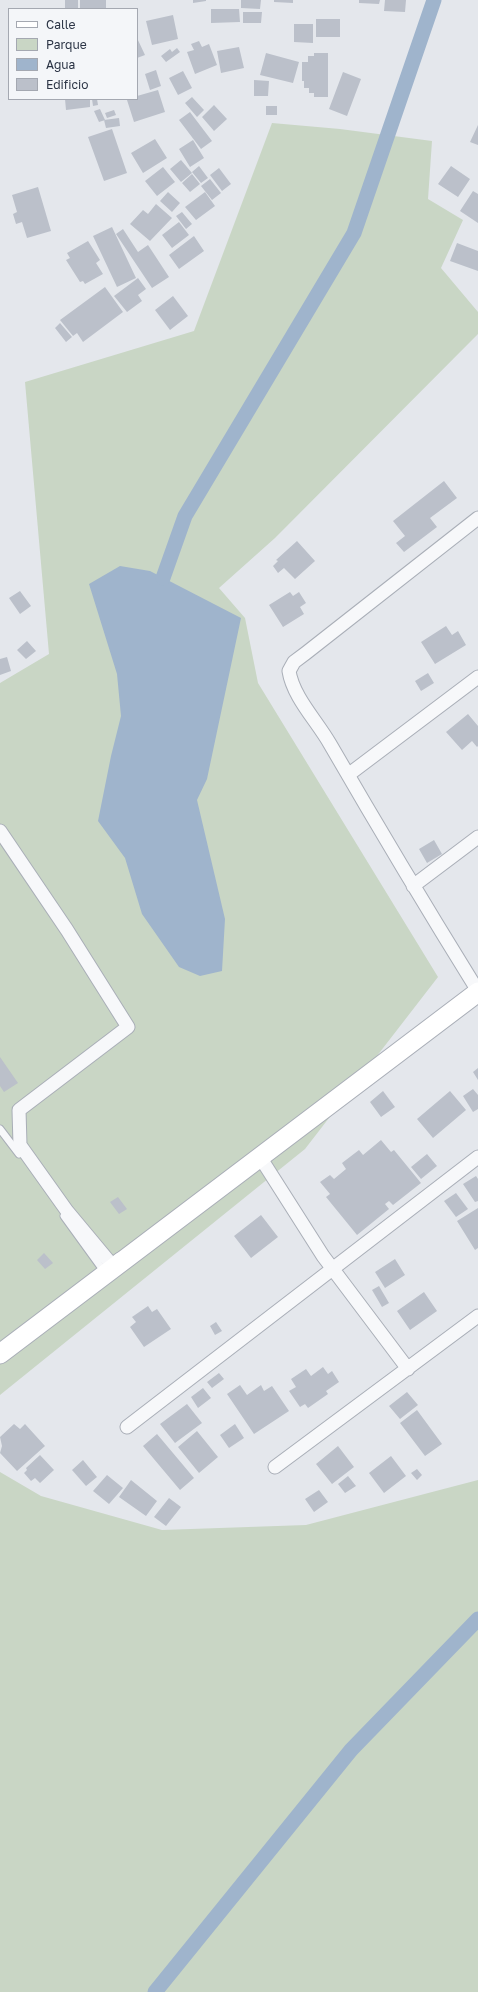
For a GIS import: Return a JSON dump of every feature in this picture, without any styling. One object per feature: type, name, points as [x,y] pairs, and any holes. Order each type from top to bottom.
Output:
[{"type":"street","points":[[0,1354],[478,991],[291,683],[289,671],[294,662],[478,518]]},
{"type":"street","points":[[348,775],[478,677]]},
{"type":"street","points":[[0,831],[67,930],[128,1027],[19,1110],[20,1145],[67,1211],[112,1265],[184,1208],[315,1116]]},
{"type":"street","points":[[413,886],[478,837]]},
{"type":"street","points":[[260,1157],[332,1269],[408,1369]]},
{"type":"street","points":[[127,1427],[478,1158]]},
{"type":"street","points":[[275,1467],[478,1316]]},
{"type":"lane","points":[[0,1129],[106,1274]]},
{"type":"green space","points":[[272,123],[340,129],[432,141],[428,199],[463,220],[441,268],[478,312],[478,334],[275,538],[219,588],[245,618],[258,683],[438,977],[305,1149],[0,1395],[0,683],[49,654],[25,382],[194,331]]},
{"type":"green space","points":[[0,1472],[41,1496],[162,1530],[306,1525],[478,1480],[478,1992],[0,1992]]},
{"type":"water","points":[[120,566],[150,571],[241,618],[207,779],[197,800],[225,919],[222,971],[200,976],[179,967],[142,914],[125,858],[98,821],[111,756],[121,716],[117,674],[89,584]]},
{"type":"building","points":[[65,0],[78,0],[78,8],[65,8]]},
{"type":"building","points":[[80,0],[106,0],[106,8],[80,8]]},
{"type":"building","points":[[193,0],[206,0],[206,1],[193,3]]},
{"type":"building","points":[[241,0],[261,0],[260,9],[241,8]]},
{"type":"building","points":[[274,0],[293,0],[293,3],[274,2]]},
{"type":"building","points":[[359,0],[380,0],[379,4],[359,3]]},
{"type":"building","points":[[385,0],[406,0],[405,12],[384,11]]},
{"type":"building","points":[[211,9],[239,9],[240,22],[211,23]]},
{"type":"building","points":[[243,12],[262,12],[261,23],[243,23]]},
{"type":"building","points":[[173,15],[178,39],[152,45],[146,21]]},
{"type":"building","points":[[316,19],[340,19],[340,37],[316,37]]},
{"type":"building","points":[[294,24],[313,24],[313,43],[294,42]]},
{"type":"building","points":[[138,40],[145,55],[138,58]]},
{"type":"building","points":[[199,41],[202,47],[209,44],[217,65],[195,74],[187,52],[194,50],[191,44]]},
{"type":"building","points":[[239,47],[244,68],[221,73],[217,51]]},
{"type":"building","points":[[177,48],[180,52],[166,62],[161,56],[170,49],[172,52]]},
{"type":"building","points":[[266,53],[299,62],[293,83],[260,75]]},
{"type":"building","points":[[314,53],[328,53],[328,97],[314,97],[314,93],[309,93],[309,88],[304,88],[304,81],[302,81],[302,62],[308,62],[308,56],[314,56]]},
{"type":"building","points":[[156,70],[161,86],[150,90],[145,74]]},
{"type":"building","points":[[183,71],[192,88],[178,95],[169,78]]},
{"type":"building","points":[[343,72],[361,79],[347,116],[329,109]]},
{"type":"building","points":[[254,80],[269,81],[268,96],[254,96]]},
{"type":"building","points":[[158,90],[165,112],[134,122],[127,100],[138,100],[138,96]]},
{"type":"building","points":[[192,97],[204,110],[197,117],[185,103]]},
{"type":"building","points":[[65,100],[90,100],[90,107],[66,110]]},
{"type":"building","points":[[92,100],[97,100],[98,105],[93,106]]},
{"type":"building","points":[[214,105],[227,119],[214,131],[202,117]]},
{"type":"building","points":[[266,106],[277,106],[277,115],[266,115]]},
{"type":"building","points":[[100,109],[105,120],[99,122],[94,111]]},
{"type":"building","points":[[114,110],[116,115],[107,118],[105,113]]},
{"type":"building","points":[[190,112],[212,141],[201,149],[179,120]]},
{"type":"building","points":[[119,118],[120,126],[106,128],[104,120]]},
{"type":"building","points":[[478,125],[478,145],[470,142]]},
{"type":"building","points":[[112,129],[127,173],[104,181],[88,137]]},
{"type":"building","points":[[155,139],[167,158],[143,173],[131,153]]},
{"type":"building","points":[[193,140],[204,158],[190,167],[179,149]]},
{"type":"building","points":[[181,160],[192,173],[181,182],[170,169]]},
{"type":"building","points":[[199,166],[208,178],[201,183],[192,172]]},
{"type":"building","points":[[451,166],[470,179],[458,197],[438,184]]},
{"type":"building","points":[[163,167],[175,182],[157,196],[145,181]]},
{"type":"building","points":[[219,168],[231,184],[222,191],[210,175]]},
{"type":"building","points":[[192,174],[200,184],[190,192],[182,183]]},
{"type":"building","points":[[210,179],[221,193],[212,200],[201,186]]},
{"type":"building","points":[[38,187],[51,231],[27,238],[22,222],[16,224],[13,214],[17,212],[12,195]]},
{"type":"building","points":[[473,191],[478,194],[478,223],[460,211]]},
{"type":"building","points":[[168,192],[180,203],[172,212],[160,201]]},
{"type":"building","points":[[205,192],[215,206],[196,220],[185,207]]},
{"type":"building","points":[[156,204],[172,218],[150,241],[130,224],[143,210],[148,214]]},
{"type":"building","points":[[182,212],[192,224],[186,229],[176,216]]},
{"type":"building","points":[[179,222],[189,235],[172,248],[162,235]]},
{"type":"building","points":[[112,227],[136,278],[117,287],[93,236]]},
{"type":"building","points":[[123,229],[138,252],[148,245],[169,277],[152,288],[116,234]]},
{"type":"building","points":[[194,236],[204,251],[179,269],[169,255]]},
{"type":"building","points":[[88,241],[100,260],[96,263],[103,274],[85,284],[83,281],[80,282],[66,260],[70,258],[67,253]]},
{"type":"building","points":[[457,243],[478,251],[478,271],[450,261]]},
{"type":"building","points":[[138,278],[146,289],[138,295],[142,301],[127,312],[114,296]]},
{"type":"building","points":[[105,287],[123,312],[83,342],[77,333],[73,336],[60,320]]},
{"type":"building","points":[[173,296],[188,316],[170,330],[155,310]]},
{"type":"building","points":[[60,323],[72,337],[66,342],[55,328]]},
{"type":"building","points":[[444,481],[457,498],[430,518],[437,527],[404,552],[396,543],[405,536],[393,521]]},
{"type":"building","points":[[297,541],[315,561],[295,579],[284,568],[278,573],[273,566],[278,561],[276,560]]},
{"type":"building","points":[[20,591],[31,606],[20,614],[9,598]]},
{"type":"building","points":[[290,592],[293,596],[299,592],[306,603],[300,607],[304,614],[283,627],[269,605]]},
{"type":"building","points":[[446,626],[452,635],[458,631],[466,645],[435,664],[421,642]]},
{"type":"building","points":[[27,641],[36,651],[26,659],[17,650]]},
{"type":"building","points":[[7,657],[11,671],[0,675],[0,659]]},
{"type":"building","points":[[428,673],[434,683],[421,691],[415,681]]},
{"type":"building","points":[[468,714],[478,726],[478,746],[477,747],[472,741],[462,750],[446,732]]},
{"type":"building","points":[[434,840],[442,854],[427,863],[419,849]]},
{"type":"building","points":[[0,1057],[18,1083],[4,1092],[0,1086]]},
{"type":"building","points":[[478,1068],[478,1080],[473,1072]]},
{"type":"building","points":[[473,1089],[478,1095],[478,1109],[473,1112],[463,1096]]},
{"type":"building","points":[[383,1091],[395,1107],[381,1117],[370,1102]]},
{"type":"building","points":[[450,1091],[466,1110],[433,1138],[417,1119]]},
{"type":"building","points":[[381,1140],[391,1152],[394,1150],[421,1183],[393,1205],[389,1201],[385,1204],[389,1209],[357,1235],[326,1197],[330,1194],[320,1182],[330,1175],[334,1179],[346,1169],[342,1163],[359,1150],[363,1155]]},
{"type":"building","points":[[427,1154],[437,1166],[421,1179],[411,1167]]},
{"type":"building","points":[[476,1176],[478,1179],[478,1201],[475,1202],[463,1184]]},
{"type":"building","points":[[456,1193],[468,1209],[456,1217],[444,1201]]},
{"type":"building","points":[[118,1197],[127,1209],[119,1214],[110,1202]]},
{"type":"building","points":[[478,1208],[478,1248],[475,1250],[457,1221]]},
{"type":"building","points":[[261,1215],[278,1237],[251,1258],[234,1236]]},
{"type":"building","points":[[44,1253],[53,1263],[45,1269],[37,1260]]},
{"type":"building","points":[[395,1259],[405,1275],[385,1288],[375,1272]]},
{"type":"building","points":[[379,1286],[389,1303],[382,1307],[372,1290]]},
{"type":"building","points":[[424,1292],[437,1311],[410,1330],[397,1311]]},
{"type":"building","points":[[148,1306],[152,1312],[157,1309],[171,1329],[144,1347],[130,1327],[136,1322],[132,1317]]},
{"type":"building","points":[[216,1322],[222,1331],[215,1335],[210,1326]]},
{"type":"building","points":[[323,1367],[328,1374],[332,1371],[339,1382],[326,1391],[328,1394],[308,1408],[305,1404],[300,1407],[289,1391],[296,1387],[291,1379],[306,1369],[311,1376]]},
{"type":"building","points":[[219,1373],[224,1379],[212,1388],[207,1382]]},
{"type":"building","points":[[240,1385],[247,1395],[261,1385],[264,1391],[272,1386],[289,1411],[254,1434],[227,1394]]},
{"type":"building","points":[[203,1388],[211,1398],[198,1408],[191,1397]]},
{"type":"building","points":[[407,1392],[418,1405],[400,1419],[389,1406]]},
{"type":"building","points":[[187,1404],[202,1423],[175,1443],[160,1424]]},
{"type":"building","points":[[417,1410],[442,1444],[425,1456],[400,1423]]},
{"type":"building","points":[[14,1424],[20,1429],[25,1424],[45,1446],[17,1471],[0,1453],[2,1446],[0,1437]]},
{"type":"building","points":[[235,1424],[244,1438],[229,1448],[220,1435]]},
{"type":"building","points":[[197,1431],[218,1457],[199,1473],[178,1447]]},
{"type":"building","points":[[157,1434],[194,1478],[180,1490],[143,1446]]},
{"type":"building","points":[[338,1446],[354,1467],[332,1484],[316,1464]]},
{"type":"building","points":[[40,1455],[54,1470],[40,1483],[35,1478],[31,1481],[24,1473],[27,1470],[26,1468]]},
{"type":"building","points":[[391,1456],[406,1476],[384,1493],[369,1473]]},
{"type":"building","points":[[83,1460],[97,1477],[86,1486],[72,1470]]},
{"type":"building","points":[[417,1469],[422,1475],[417,1480],[411,1473]]},
{"type":"building","points":[[107,1475],[123,1488],[109,1504],[93,1491]]},
{"type":"building","points":[[348,1476],[356,1486],[345,1493],[338,1484]]},
{"type":"building","points":[[131,1480],[157,1501],[146,1516],[119,1497]]},
{"type":"building","points":[[319,1490],[328,1502],[314,1512],[305,1499]]},
{"type":"building","points":[[169,1498],[181,1507],[166,1526],[154,1517]]},
{"type":"waterway","points":[[163,578],[185,516],[354,233],[434,0]]},
{"type":"waterway","points":[[155,1992],[351,1750],[478,1619]]}]
